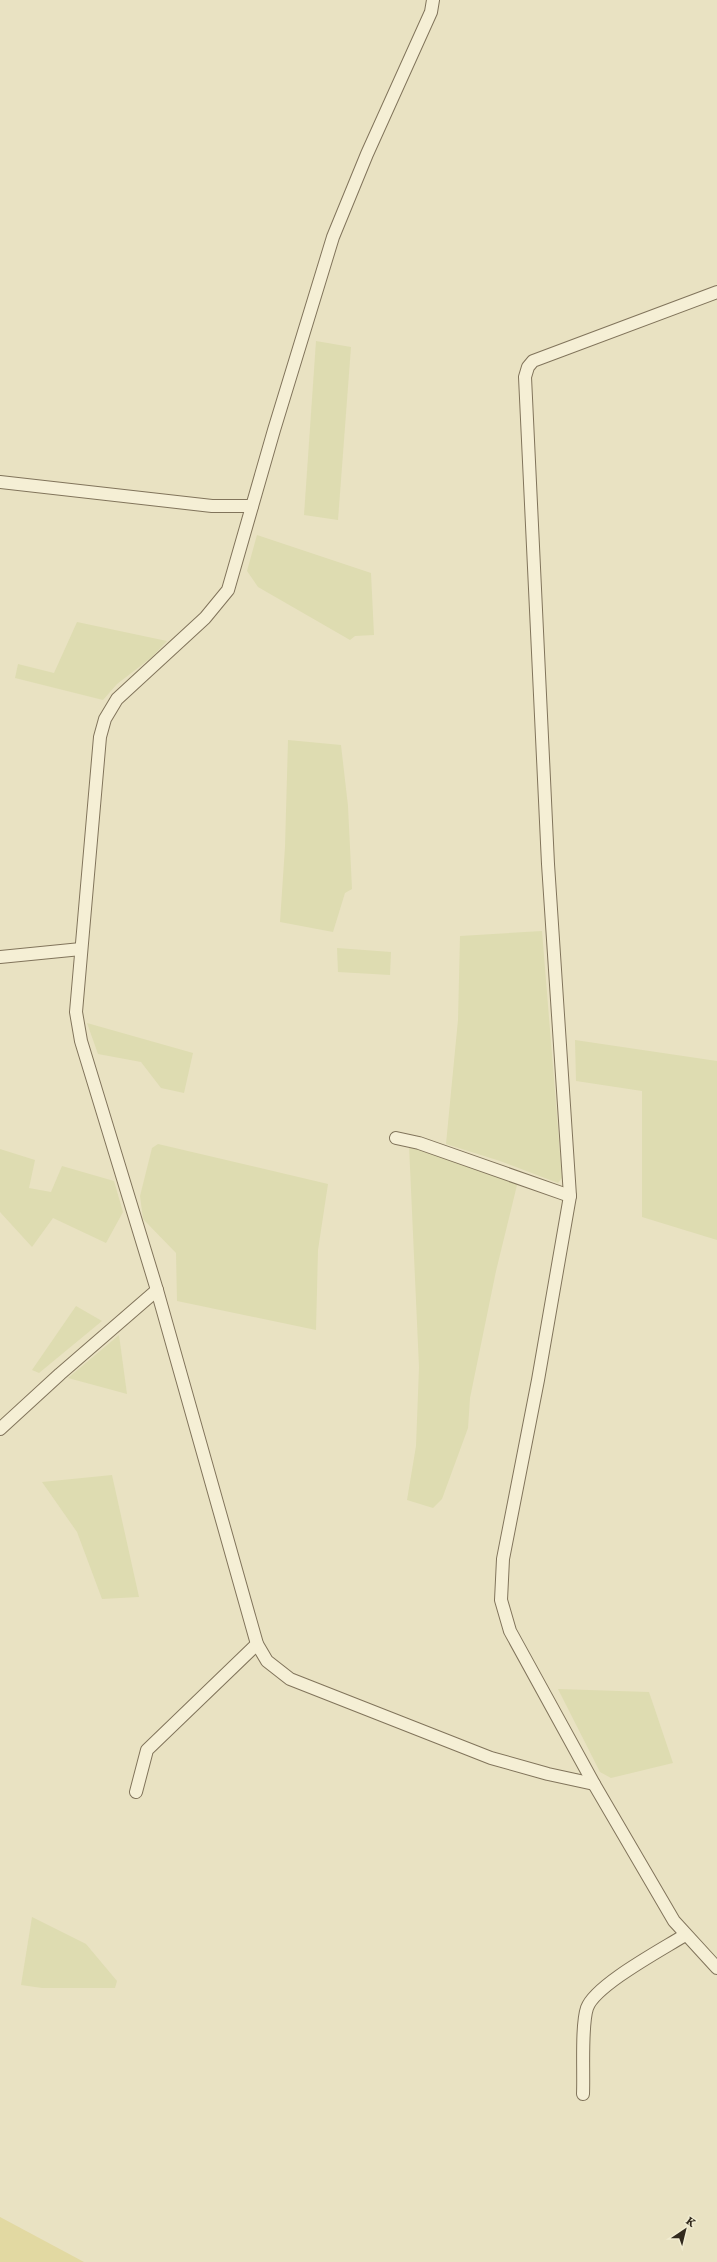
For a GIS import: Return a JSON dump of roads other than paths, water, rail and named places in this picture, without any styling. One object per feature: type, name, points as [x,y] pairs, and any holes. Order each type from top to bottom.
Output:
[{"type":"street","points":[[433,0],[432,12],[370,147],[333,237],[228,590],[205,618],[117,699],[105,719],[100,737],[76,1012],[80,1041],[157,1290],[257,1644],[267,1661],[290,1679],[491,1758],[548,1774],[594,1784]]},
{"type":"street","points":[[717,292],[533,361],[528,367],[525,377],[548,856],[570,1196],[538,1380],[502,1559],[501,1600],[510,1631],[594,1784],[674,1921],[685,1935],[717,1968]]},
{"type":"street","points":[[0,482],[212,506],[252,506]]},
{"type":"street","points":[[0,957],[81,949]]},
{"type":"street","points":[[396,1138],[419,1142],[570,1196]]},
{"type":"street","points":[[0,1429],[60,1374],[157,1290]]},
{"type":"street","points":[[136,1792],[148,1750],[257,1644]]},
{"type":"street","points":[[583,2094],[587,2007],[603,1989],[626,1972],[685,1935]]}]
